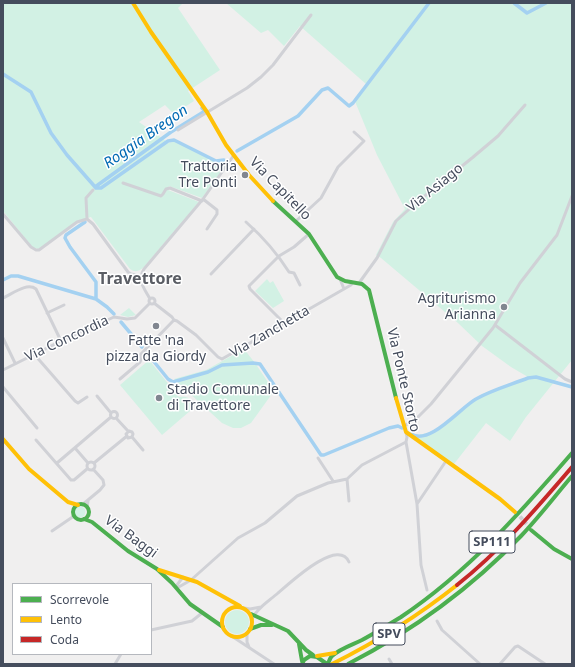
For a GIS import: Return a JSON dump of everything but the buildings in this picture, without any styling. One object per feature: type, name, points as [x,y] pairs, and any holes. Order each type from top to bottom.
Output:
[{"type":"main road","name":"Via Capitello","points":[[134,3],[151,32],[207,112],[234,155],[261,189],[308,234],[335,275],[340,279]]},
{"type":"main road","points":[[340,279],[352,283],[360,283]]},
{"type":"main road","name":"Via Ponte Storto","points":[[360,283],[369,290],[371,295],[406,432]]},
{"type":"main road","points":[[406,432],[500,499],[515,512]]},
{"type":"main road","points":[[3,439],[28,469],[68,502],[73,510],[74,516]]},
{"type":"main road","name":"SP111","points":[[328,663],[337,653],[400,617],[451,580],[504,530],[572,453]]},
{"type":"main road","points":[[509,538],[572,463]]},
{"type":"main road","name":"SPV","points":[[328,663],[377,640],[429,607],[475,570],[509,538],[572,467]]},
{"type":"main road","name":"SPV","points":[[348,664],[405,632],[437,610],[470,584],[513,544],[572,476]]},
{"type":"main road","points":[[68,502],[87,508]]},
{"type":"main road","points":[[73,510],[80,505]]},
{"type":"main road","name":"Via Baggi","points":[[87,508],[92,522]]},
{"type":"main road","name":"Via Baggi","points":[[84,519],[88,514]]},
{"type":"main road","name":"Via Baggi","points":[[74,516],[80,520],[84,519],[92,522],[128,551],[157,569],[177,588],[190,604],[223,627],[230,635]]},
{"type":"main road","points":[[531,530],[548,545],[572,559]]},
{"type":"main road","name":"Via Baggi","points":[[157,569],[197,582],[242,607],[252,616],[288,631],[305,650],[328,663]]},
{"type":"main road","points":[[223,627],[222,619],[226,612],[232,607],[242,607]]},
{"type":"main road","points":[[249,631],[252,616]]},
{"type":"main road","points":[[230,635],[239,637],[254,626],[278,626]]},
{"type":"main road","points":[[299,642],[302,656],[301,663]]},
{"type":"main road","name":"SP111","points":[[301,663],[307,657],[337,653]]},
{"type":"street","points":[[178,130],[247,88],[261,77],[273,65],[311,15]]},
{"type":"street","name":"Via Asiago","points":[[360,283],[377,258],[396,221],[498,136],[525,105]]},
{"type":"street","points":[[296,221],[321,198],[338,167],[364,141],[354,132]]},
{"type":"street","points":[[154,303],[150,304],[150,299],[142,287],[140,276],[144,269],[202,200],[234,155]]},
{"type":"street","points":[[123,183],[161,196],[166,189],[170,188],[202,200],[217,210],[217,214],[207,228]]},
{"type":"street","points":[[93,190],[86,198],[88,219],[128,272],[130,274],[140,276]]},
{"type":"street","points":[[404,426],[416,419],[431,404],[460,370],[494,325],[520,283],[557,235],[572,196]]},
{"type":"street","points":[[3,214],[31,247],[36,250],[39,250],[77,222],[88,219]]},
{"type":"street","points":[[246,222],[279,256],[289,272],[294,273],[300,285]]},
{"type":"street","points":[[211,274],[254,229]]},
{"type":"street","points":[[285,324],[248,286],[279,256],[292,249],[308,234]]},
{"type":"street","name":"Via Capitello","points":[[340,279],[344,289]]},
{"type":"street","name":"Via Zanchetta","points":[[150,299],[154,299],[154,303],[174,320],[187,328],[218,358],[222,359],[285,324],[352,283]]},
{"type":"street","points":[[3,298],[28,286],[36,289],[61,341]]},
{"type":"street","name":"Via Concordia","points":[[3,370],[114,317],[128,320],[135,318],[150,304]]},
{"type":"street","points":[[47,313],[64,305]]},
{"type":"street","points":[[120,379],[140,362],[140,355],[174,320]]},
{"type":"street","points":[[494,325],[565,379],[572,382]]},
{"type":"street","points":[[3,338],[15,363]]},
{"type":"street","points":[[34,354],[75,401],[78,403],[87,397]]},
{"type":"street","points":[[3,387],[36,428]]},
{"type":"street","points":[[97,396],[112,413]]},
{"type":"street","points":[[112,413],[117,412],[118,416],[116,418]]},
{"type":"street","points":[[56,463],[111,417],[112,413]]},
{"type":"street","points":[[111,417],[116,418],[128,432],[132,432],[132,437],[144,450]]},
{"type":"street","points":[[93,469],[95,467],[94,464],[127,436],[128,432]]},
{"type":"street","name":"Via Ponte Storto","points":[[406,432],[406,442],[417,504],[421,566],[427,590]]},
{"type":"street","points":[[127,436],[129,438],[132,437]]},
{"type":"street","points":[[36,440],[72,480],[87,469],[93,469],[103,480],[104,485],[100,490],[80,505]]},
{"type":"street","points":[[177,588],[191,580],[238,538],[273,517],[297,496],[333,482],[347,479],[362,465],[406,442]]},
{"type":"street","points":[[75,448],[88,463],[92,462],[94,464]]},
{"type":"street","points":[[318,458],[333,482]]},
{"type":"street","points":[[417,504],[446,461]]},
{"type":"street","points":[[87,469],[88,463]]},
{"type":"street","points":[[347,479],[349,501]]},
{"type":"street","points":[[87,508],[89,499]]},
{"type":"street","points":[[52,531],[74,516]]},
{"type":"street","points":[[252,616],[299,575],[319,561],[327,558],[342,556],[348,558],[349,562]]},
{"type":"street","points":[[177,588],[177,585],[183,577]]},
{"type":"street","points":[[242,607],[255,609],[262,606]]},
{"type":"street","points":[[258,611],[258,616],[260,619]]},
{"type":"street","points":[[152,630],[192,621],[202,613]]},
{"type":"street","points":[[437,621],[442,630],[480,664]]},
{"type":"street","points":[[249,631],[246,642],[250,648]]},
{"type":"street","name":"Via Baggi","points":[[230,635],[274,664]]},
{"type":"street","points":[[500,664],[515,647],[518,646],[545,664]]},
{"type":"street","points":[[116,664],[120,655]]},
{"type":"street","points":[[389,659],[392,664]]},
{"type":"green space","points":[[3,3],[183,3],[178,8],[220,70],[188,91],[194,101],[174,114],[165,105],[139,122],[169,143],[176,141],[220,162],[224,161],[226,165],[202,198],[169,186],[168,190],[199,202],[144,267],[139,270],[134,271],[130,269],[91,217],[80,220],[39,249],[33,248],[3,211]]},
{"type":"green space","points":[[226,3],[572,3],[572,360],[526,417],[510,441],[486,423],[454,464],[415,438],[416,434],[431,432],[438,428],[479,396],[528,377],[511,367],[482,346],[458,323],[376,255],[393,222],[405,209],[377,155],[354,99],[366,84],[300,26],[284,46],[268,30],[261,33]]},
{"type":"green space","points":[[267,279],[270,283],[273,281],[284,301],[273,308],[255,291]]},
{"type":"green space","points":[[129,308],[136,315],[128,317],[120,315]]},
{"type":"green space","points":[[244,349],[274,391],[251,423],[241,428],[233,428],[222,423],[174,379],[206,370]]},
{"type":"green space","name":"Stadio Comunale di Travettore","points":[[149,360],[179,397],[188,398],[191,400],[193,405],[190,411],[162,435],[120,385]]},
{"type":"green space","points":[[80,506],[84,508],[86,512],[84,516],[80,518],[76,516],[74,512],[76,508]]},
{"type":"green space","points":[[237,610],[246,613],[249,622],[246,631],[237,634],[228,631],[225,622],[228,613]]},
{"type":"waterway","points":[[237,151],[298,116],[322,90],[328,88],[349,106],[353,103],[429,3]]},
{"type":"waterway","points":[[514,3],[527,13],[546,3]]},
{"type":"waterway","name":"Roggia Bregon","points":[[3,74],[31,92],[51,133],[67,155],[96,188],[101,188],[168,141],[174,140],[216,161],[224,160]]},
{"type":"waterway","name":"Roggia Bregon","points":[[95,187],[171,132],[205,111],[202,108]]},
{"type":"waterway","name":"Roggia Bregon","points":[[85,222],[66,235],[65,238],[96,282],[96,299]]},
{"type":"waterway","points":[[3,280],[11,276],[18,276],[96,299],[114,314]]},
{"type":"waterway","points":[[121,322],[142,347]]},
{"type":"waterway","points":[[147,353],[168,379],[173,382],[208,372],[222,365],[260,364],[321,455],[389,428],[398,426],[402,428]]},
{"type":"waterway","points":[[411,434],[419,436],[427,435],[445,424],[476,399],[495,390],[528,378],[536,377],[572,387]]},
{"type":"tunnel","points":[[516,512],[530,528]]},
{"type":"traffic: fast","points":[[273,201],[309,234],[337,277],[345,281],[362,284],[369,290],[396,398]]},
{"type":"traffic: fast","points":[[328,664],[335,653],[362,640],[401,617],[449,581],[492,541],[533,498],[572,453]]},
{"type":"traffic: fast","points":[[348,664],[418,623],[461,591],[521,536],[572,476]]},
{"type":"traffic: fast","points":[[81,504],[88,509],[89,512],[84,519],[81,520],[74,515],[73,512],[78,505],[81,504]]},
{"type":"traffic: fast","points":[[84,519],[92,522],[128,551],[157,569],[172,583],[190,604],[223,627]]},
{"type":"traffic: fast","points":[[531,530],[554,549],[572,559]]},
{"type":"traffic: fast","points":[[251,614],[288,631],[306,650],[313,655]]},
{"type":"traffic: fast","points":[[250,629],[261,625],[272,625]]},
{"type":"traffic: fast","points":[[299,644],[302,661]]},
{"type":"traffic: fast","points":[[302,664],[304,660],[310,656],[317,657],[327,664]]},
{"type":"traffic: slow","points":[[133,3],[151,32],[207,112],[226,145],[249,175],[273,201]]},
{"type":"traffic: slow","points":[[396,398],[406,432],[500,499],[515,512]]},
{"type":"traffic: slow","points":[[3,439],[29,469],[68,502],[78,505]]},
{"type":"traffic: slow","points":[[159,570],[197,582],[240,606]]},
{"type":"traffic: slow","points":[[332,664],[365,647],[396,628],[457,585]]},
{"type":"traffic: slow","points":[[237,607],[248,611],[252,622],[248,633],[237,637],[226,633],[222,622],[226,611],[237,607]]},
{"type":"traffic: slow","points":[[317,656],[335,653]]},
{"type":"traffic: jam","points":[[457,585],[503,544],[572,467]]},
{"type":"place","name":"Trattoria Tre Ponti","points":[[245,175]]},
{"type":"place","name":"Agriturismo Arianna","points":[[504,307]]},
{"type":"place","name":"Fatte 'na pizza da Giordy","points":[[156,326]]},
{"type":"place","name":"Stadio Comunale di Travettore","points":[[159,398]]},
{"type":"district","name":"Travettore","points":[[140,279]]}]
